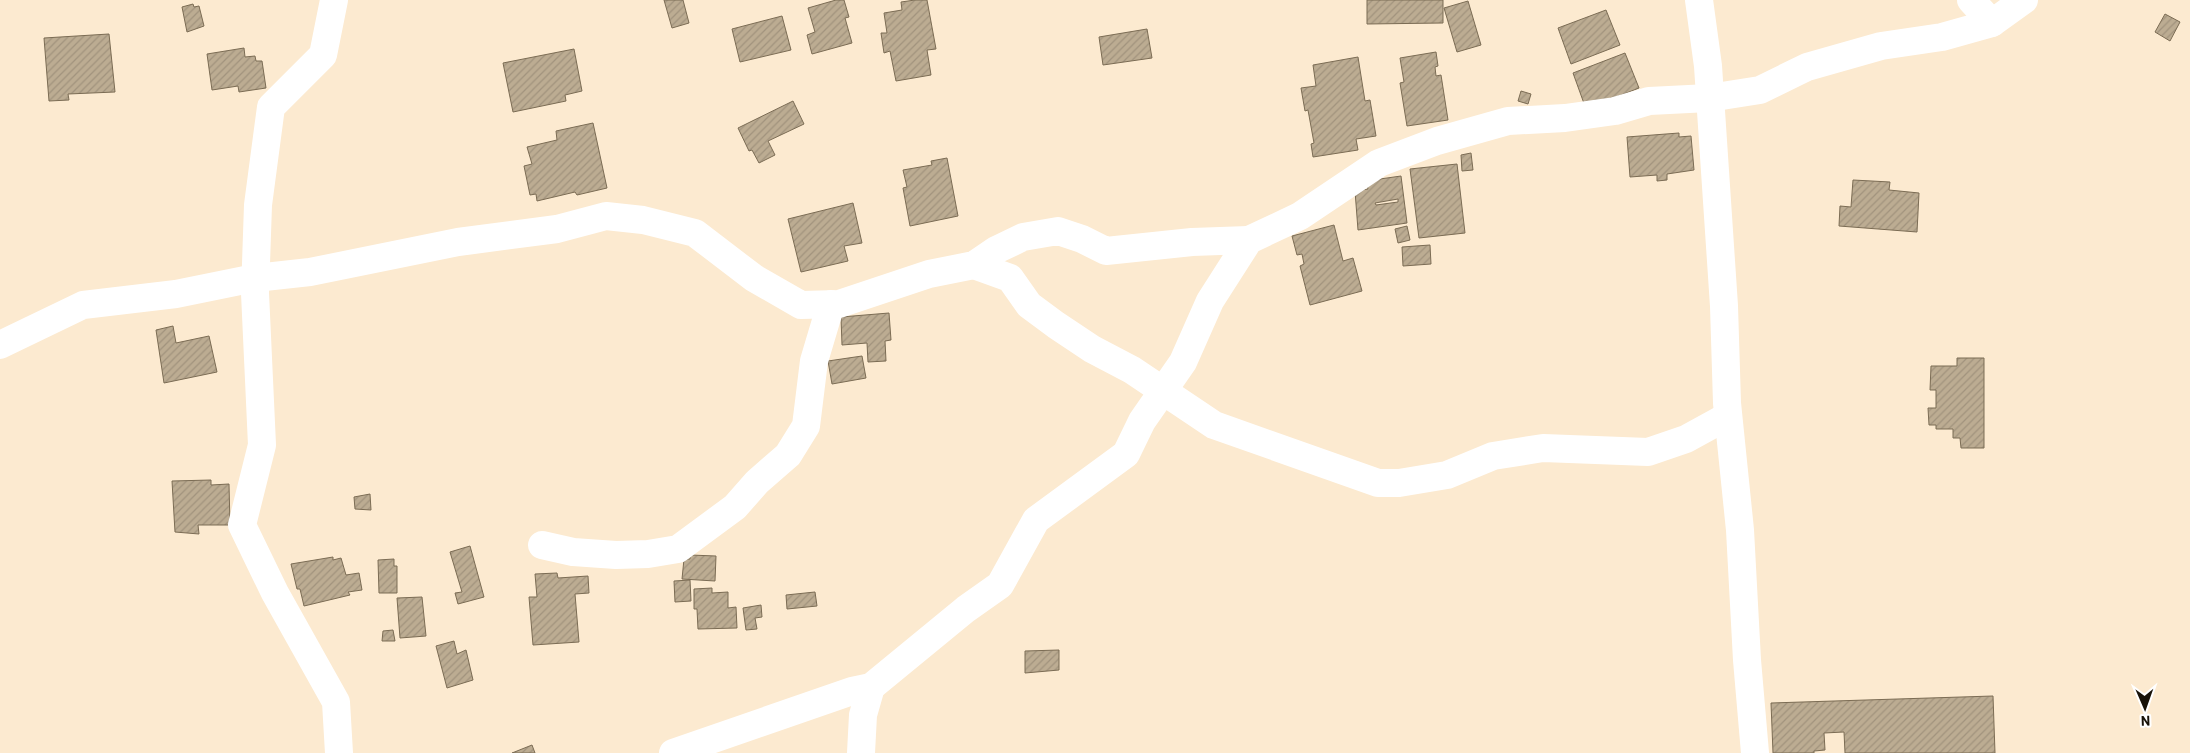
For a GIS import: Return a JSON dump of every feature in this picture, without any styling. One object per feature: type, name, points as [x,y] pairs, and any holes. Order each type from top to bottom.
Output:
[{"type":"street","points":[[334,0],[323,55],[270,107],[258,205],[255,278],[262,444],[242,525],[275,593],[336,702],[339,753]]},
{"type":"street","points":[[1699,0],[1708,66],[1724,306],[1728,416],[1740,530],[1756,753]]},
{"type":"street","points":[[1970,0],[1992,23]]},
{"type":"street","points":[[0,346],[83,305],[176,294],[255,278],[310,272],[458,242],[557,229],[606,216],[643,220],[695,233],[754,278],[801,305],[839,304],[929,274],[974,265],[996,250],[1023,237],[1058,230],[1106,251],[1192,242],[1248,240],[1300,216],[1379,163],[1437,141],[1508,121],[1565,118],[1615,111],[1649,101],[1709,98],[1760,90],[1807,67],[1881,46],[1942,36],[1992,23],[2024,0]]},
{"type":"street","points":[[674,753],[852,691],[871,687],[966,609],[1000,585],[1036,520],[1126,454],[1142,421],[1183,362],[1210,300],[1248,240]]},
{"type":"street","points":[[974,265],[1010,278],[1029,305],[1056,325],[1162,390],[1214,425],[1378,484],[1399,483],[1447,475],[1493,456],[1543,448],[1648,452],[1686,439],[1728,416]]},
{"type":"street","points":[[542,545],[573,552],[616,554],[648,554],[678,549],[735,508],[757,482],[788,456],[806,426],[814,361],[830,304]]},
{"type":"street","points":[[861,753],[863,715],[871,687]]},
{"type":"building","points":[[664,0],[683,0],[689,23],[672,28]]},
{"type":"building","points":[[836,0],[844,0],[849,17],[845,18],[852,43],[812,54],[807,35],[815,32],[808,8]]},
{"type":"building","points":[[927,0],[936,49],[927,50],[931,75],[896,81],[890,51],[884,53],[881,33],[887,33],[884,13],[902,10],[901,2]]},
{"type":"building","points":[[1367,0],[1443,0],[1443,23],[1367,24]]},
{"type":"building","points":[[1468,1],[1481,45],[1457,52],[1444,8]]},
{"type":"building","points":[[193,4],[194,7],[199,6],[204,26],[187,32],[182,7]]},
{"type":"building","points":[[1606,10],[1620,45],[1571,64],[1558,28]]},
{"type":"building","points":[[2165,14],[2180,22],[2170,41],[2155,32]]},
{"type":"building","points":[[782,16],[791,50],[740,62],[732,29]]},
{"type":"building","points":[[1147,29],[1152,58],[1103,65],[1099,37]]},
{"type":"building","points":[[109,34],[115,92],[68,94],[69,100],[49,101],[44,38]]},
{"type":"building","points":[[244,48],[245,57],[255,56],[256,61],[262,61],[266,88],[239,92],[238,86],[212,90],[207,54]]},
{"type":"building","points":[[574,49],[582,91],[565,95],[566,101],[513,112],[503,63]]},
{"type":"building","points":[[1436,52],[1438,66],[1435,67],[1436,76],[1441,75],[1448,120],[1407,126],[1400,83],[1404,82],[1400,58]]},
{"type":"building","points":[[1625,53],[1639,88],[1586,109],[1573,73]]},
{"type":"building","points":[[1358,57],[1365,101],[1370,100],[1376,136],[1356,139],[1358,150],[1313,157],[1311,144],[1314,143],[1308,110],[1305,111],[1301,88],[1316,86],[1313,65]]},
{"type":"building","points":[[1521,91],[1531,94],[1528,104],[1518,101]]},
{"type":"building","points":[[793,101],[804,124],[768,141],[775,155],[759,163],[752,150],[749,151],[738,128]]},
{"type":"building","points":[[593,123],[607,188],[577,195],[575,192],[537,201],[536,194],[530,195],[524,166],[532,164],[527,147],[557,140],[556,131]]},
{"type":"building","points":[[1679,133],[1679,137],[1691,136],[1694,170],[1667,174],[1667,180],[1657,181],[1657,175],[1630,177],[1627,137]]},
{"type":"building","points":[[1471,153],[1473,170],[1462,171],[1461,155]]},
{"type":"building","points":[[947,158],[958,216],[910,226],[903,188],[907,187],[903,170],[932,165],[931,161]]},
{"type":"building","points":[[1457,164],[1465,233],[1419,238],[1410,169]]},
{"type":"building","points":[[1401,176],[1407,223],[1358,230],[1355,191],[1368,189],[1366,181]],"holes":[[[1398,199],[1398,202],[1376,205],[1375,203]]]},
{"type":"building","points":[[1853,180],[1890,182],[1889,190],[1919,193],[1917,232],[1839,226],[1840,206],[1851,207]]},
{"type":"building","points":[[853,203],[862,243],[844,246],[848,261],[801,272],[788,219]]},
{"type":"building","points":[[1334,225],[1343,261],[1353,258],[1362,291],[1310,305],[1300,266],[1304,264],[1302,254],[1297,255],[1292,236]]},
{"type":"building","points":[[1407,226],[1410,240],[1398,243],[1395,229]]},
{"type":"building","points":[[1430,245],[1431,264],[1403,266],[1402,247]]},
{"type":"building","points":[[889,313],[891,340],[885,341],[886,361],[868,362],[867,343],[842,345],[841,317]]},
{"type":"building","points":[[173,326],[176,343],[209,336],[217,372],[164,383],[156,330]]},
{"type":"building","points":[[862,356],[866,378],[832,384],[828,361]]},
{"type":"building","points":[[1957,358],[1984,358],[1984,448],[1961,448],[1960,438],[1953,438],[1953,429],[1936,429],[1936,425],[1929,425],[1928,408],[1936,408],[1936,390],[1930,390],[1931,366],[1957,366]]},
{"type":"building","points":[[211,480],[211,485],[229,484],[230,525],[198,525],[199,534],[175,532],[172,481]]},
{"type":"building","points":[[370,494],[371,510],[355,509],[354,497]]},
{"type":"building","points":[[470,546],[484,597],[458,604],[455,593],[462,592],[450,552]]},
{"type":"building","points":[[690,555],[716,556],[715,581],[682,579],[684,559],[690,559]]},
{"type":"building","points":[[333,557],[333,560],[341,558],[346,575],[359,573],[362,590],[348,592],[350,595],[304,606],[300,589],[297,589],[291,564]]},
{"type":"building","points":[[394,559],[394,566],[397,566],[397,593],[379,593],[378,560]]},
{"type":"building","points":[[557,573],[558,578],[588,576],[589,593],[575,594],[579,642],[533,645],[529,597],[537,597],[535,574]]},
{"type":"building","points":[[690,580],[691,601],[675,602],[674,581]]},
{"type":"building","points":[[712,588],[712,593],[728,592],[728,608],[736,607],[737,628],[698,629],[697,609],[694,609],[694,589]]},
{"type":"building","points":[[815,592],[817,606],[787,609],[786,595]]},
{"type":"building","points":[[422,597],[426,636],[400,638],[397,598]]},
{"type":"building","points":[[761,605],[762,617],[755,618],[757,629],[746,630],[743,608]]},
{"type":"building","points":[[393,630],[395,641],[382,641],[383,631]]},
{"type":"building","points":[[454,641],[457,654],[466,650],[473,680],[447,688],[436,646]]},
{"type":"building","points":[[1059,650],[1059,670],[1025,673],[1025,651]]},
{"type":"building","points":[[1993,696],[1995,753],[1845,753],[1844,732],[1824,733],[1825,750],[1814,751],[1814,753],[1773,753],[1771,703]]},
{"type":"building","points":[[532,745],[535,753],[512,753]]}]
